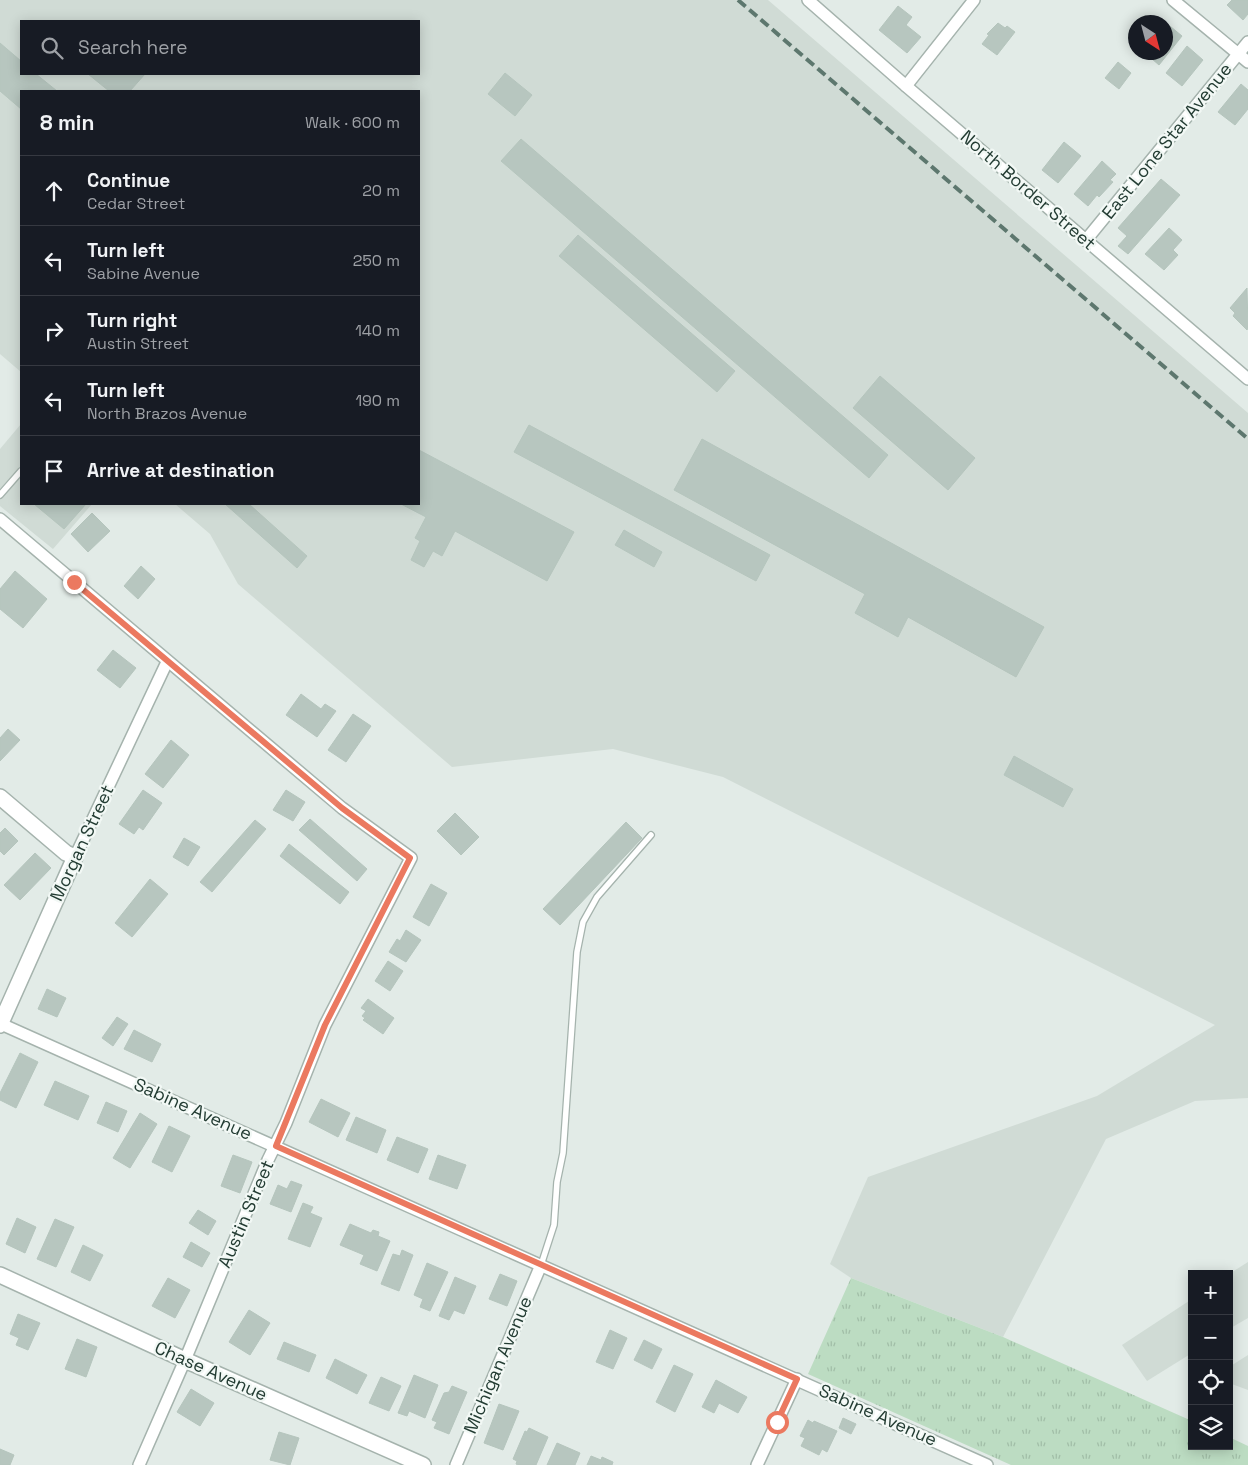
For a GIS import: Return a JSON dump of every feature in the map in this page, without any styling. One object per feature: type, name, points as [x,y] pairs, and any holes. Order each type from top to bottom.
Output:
[{"type":"street","name":"North Border Street","points":[[808,0],[1248,379]]},
{"type":"street","points":[[906,86],[974,0]]},
{"type":"street","points":[[1173,0],[1248,62]]},
{"type":"street","name":"East Lone Star Avenue","points":[[1086,240],[1248,42]]},
{"type":"street","points":[[0,519],[167,662]]},
{"type":"street","name":"Morgan Street","points":[[0,1024],[75,857],[167,662]]},
{"type":"street","name":"Austin Street","points":[[139,1465],[268,1160],[276,1146],[325,1025],[410,858],[342,808],[167,662]]},
{"type":"street","points":[[0,797],[66,853],[75,857]]},
{"type":"street","name":"Sabine Avenue","points":[[0,1024],[988,1465]]},
{"type":"street","name":"Michigan Avenue","points":[[456,1465],[541,1265]]},
{"type":"street","name":"Chase Avenue","points":[[0,1275],[185,1360],[424,1465]]},
{"type":"street","points":[[757,1465],[797,1379]]},
{"type":"lane","points":[[0,495],[20,472]]},
{"type":"lane","points":[[541,1265],[554,1225],[557,1182],[563,1153],[577,952],[583,922],[597,896],[651,835]]},
{"type":"shaded area","points":[[0,0],[768,0],[1248,413],[1248,1098],[1195,1101],[1106,1139],[1003,1337],[851,1278],[830,1264],[868,1177],[1097,1096],[1215,1025],[723,777],[613,749],[452,767],[238,584],[210,534],[176,505],[420,505],[420,90],[20,90],[20,371],[0,354]]},
{"type":"shaded area","points":[[20,425],[20,505],[91,505],[53,549],[0,506],[0,449]]},
{"type":"shaded area","points":[[1248,1262],[1248,1318],[1233,1327],[1233,1315],[1233,1271]]},
{"type":"shaded area","points":[[1188,1302],[1188,1355],[1147,1381],[1122,1345]]},
{"type":"shaded area","points":[[1248,1355],[1248,1390],[1233,1384],[1233,1364]]},
{"type":"green space","points":[[851,1278],[1003,1337],[1188,1419],[1188,1450],[1233,1450],[1233,1439],[1248,1446],[1248,1465],[1011,1465],[808,1374]]},
{"type":"building","points":[[1232,0],[1248,0],[1248,14],[1243,20],[1227,5]]},
{"type":"building","points":[[898,6],[912,17],[906,25],[921,37],[907,53],[879,30]]},
{"type":"building","points":[[998,23],[1005,28],[1007,26],[1015,32],[997,55],[982,44],[989,35],[987,34]]},
{"type":"building","points":[[1173,29],[1182,36],[1173,47]]},
{"type":"building","points":[[0,43],[20,60],[20,75],[37,75],[56,90],[20,90],[20,108],[0,91]]},
{"type":"building","points":[[1187,46],[1203,60],[1182,86],[1166,73]]},
{"type":"building","points":[[1153,60],[1163,60],[1159,65]]},
{"type":"building","points":[[1118,62],[1131,73],[1119,89],[1105,78]]},
{"type":"building","points":[[505,73],[532,95],[515,116],[488,94]]},
{"type":"building","points":[[89,75],[144,75],[131,90],[108,90]]},
{"type":"building","points":[[1241,84],[1248,90],[1248,109],[1235,125],[1218,112]]},
{"type":"building","points":[[521,139],[888,455],[869,478],[501,161]]},
{"type":"building","points":[[1064,142],[1081,156],[1058,183],[1042,170]]},
{"type":"building","points":[[1102,161],[1116,174],[1110,180],[1113,182],[1099,197],[1097,195],[1088,206],[1074,194]]},
{"type":"building","points":[[1161,179],[1180,195],[1128,254],[1118,246],[1127,236],[1118,228]]},
{"type":"building","points":[[1169,228],[1182,240],[1173,250],[1178,255],[1164,270],[1145,254]]},
{"type":"building","points":[[578,235],[735,371],[717,392],[559,256]]},
{"type":"building","points":[[1247,288],[1247,330],[1233,316],[1235,313],[1230,308]]},
{"type":"building","points":[[880,376],[975,458],[948,490],[853,408]]},
{"type":"building","points":[[529,425],[770,555],[756,581],[514,452]]},
{"type":"building","points":[[702,439],[1044,627],[1016,677],[908,617],[898,637],[855,613],[865,594],[674,490]]},
{"type":"building","points":[[420,451],[574,532],[547,581],[455,531],[442,556],[433,551],[424,567],[411,560],[420,541],[415,538],[426,517],[403,505],[420,505]]},
{"type":"building","points":[[35,505],[85,505],[64,529]]},
{"type":"building","points":[[226,505],[250,505],[307,556],[297,568]]},
{"type":"building","points":[[92,513],[110,531],[88,552],[71,534]]},
{"type":"building","points":[[624,530],[662,552],[654,567],[615,545]]},
{"type":"building","points":[[141,566],[155,579],[138,599],[124,586]]},
{"type":"building","points":[[15,571],[47,599],[23,628],[0,609],[0,589]]},
{"type":"building","points":[[113,650],[136,668],[120,688],[97,670]]},
{"type":"building","points":[[301,694],[321,709],[325,704],[336,711],[317,737],[286,715]]},
{"type":"building","points":[[353,714],[371,726],[346,762],[328,750]]},
{"type":"building","points":[[8,729],[20,740],[0,761],[0,738]]},
{"type":"building","points":[[171,740],[189,755],[163,788],[145,774]]},
{"type":"building","points":[[1014,756],[1073,789],[1063,807],[1004,775]]},
{"type":"building","points":[[143,790],[162,803],[143,830],[139,827],[134,834],[119,824]]},
{"type":"building","points":[[286,790],[305,802],[293,821],[273,810]]},
{"type":"building","points":[[455,813],[479,837],[461,855],[437,831]]},
{"type":"building","points":[[310,819],[367,869],[357,881],[299,830]]},
{"type":"building","points":[[255,820],[266,829],[212,892],[200,882]]},
{"type":"building","points":[[626,822],[642,838],[560,925],[543,909]]},
{"type":"building","points":[[5,828],[18,841],[4,855],[0,851],[0,833]]},
{"type":"building","points":[[184,838],[200,847],[188,866],[173,857]]},
{"type":"building","points":[[289,844],[349,892],[340,904],[280,856]]},
{"type":"building","points":[[35,853],[51,868],[20,900],[4,885]]},
{"type":"building","points":[[150,879],[168,894],[132,937],[115,923]]},
{"type":"building","points":[[431,884],[447,893],[429,926],[413,917]]},
{"type":"building","points":[[406,930],[421,940],[406,962],[389,952],[397,939],[400,941]]},
{"type":"building","points":[[388,961],[403,971],[390,991],[375,981]]},
{"type":"building","points":[[47,989],[66,998],[57,1017],[38,1009]]},
{"type":"building","points":[[368,999],[394,1018],[383,1034],[363,1020],[365,1018],[362,1016],[366,1011],[361,1008]]},
{"type":"building","points":[[117,1017],[128,1024],[113,1046],[102,1038]]},
{"type":"building","points":[[134,1030],[161,1044],[152,1062],[124,1049]]},
{"type":"building","points":[[20,1053],[38,1062],[16,1108],[0,1100],[0,1093]]},
{"type":"building","points":[[55,1081],[89,1096],[78,1120],[44,1105]]},
{"type":"building","points":[[321,1099],[350,1113],[338,1137],[309,1122]]},
{"type":"building","points":[[106,1102],[127,1111],[118,1132],[97,1123]]},
{"type":"building","points":[[140,1113],[157,1124],[130,1168],[113,1158]]},
{"type":"building","points":[[356,1117],[386,1130],[377,1153],[346,1140]]},
{"type":"building","points":[[169,1126],[190,1136],[172,1172],[152,1162]]},
{"type":"building","points":[[397,1137],[428,1149],[418,1173],[387,1160]]},
{"type":"building","points":[[233,1155],[252,1162],[240,1193],[221,1186]]},
{"type":"building","points":[[438,1155],[466,1165],[457,1189],[429,1179]]},
{"type":"building","points":[[291,1181],[302,1185],[291,1212],[270,1204],[278,1185],[287,1189]]},
{"type":"building","points":[[303,1203],[313,1207],[310,1213],[322,1218],[310,1247],[288,1239]]},
{"type":"building","points":[[198,1210],[216,1221],[208,1235],[189,1223]]},
{"type":"building","points":[[17,1218],[36,1227],[25,1253],[6,1244]]},
{"type":"building","points":[[55,1219],[74,1227],[56,1267],[37,1259]]},
{"type":"building","points":[[350,1224],[371,1233],[373,1230],[379,1232],[378,1236],[390,1241],[377,1271],[360,1264],[364,1255],[340,1245]]},
{"type":"building","points":[[191,1242],[210,1253],[202,1267],[183,1257]]},
{"type":"building","points":[[83,1245],[103,1255],[90,1281],[71,1272]]},
{"type":"building","points":[[402,1250],[413,1255],[399,1291],[381,1284],[393,1254],[400,1256]]},
{"type":"building","points":[[427,1263],[448,1272],[430,1311],[420,1307],[423,1299],[414,1295]]},
{"type":"building","points":[[500,1274],[517,1281],[507,1306],[489,1299]]},
{"type":"building","points":[[455,1277],[476,1286],[464,1314],[454,1310],[449,1320],[439,1316]]},
{"type":"building","points":[[168,1278],[190,1290],[175,1318],[152,1306]]},
{"type":"building","points":[[249,1310],[270,1323],[250,1355],[229,1342]]},
{"type":"building","points":[[18,1314],[40,1323],[28,1350],[16,1345],[19,1338],[10,1334]]},
{"type":"building","points":[[610,1330],[627,1338],[613,1369],[596,1362]]},
{"type":"building","points":[[77,1339],[97,1347],[86,1377],[65,1369]]},
{"type":"building","points":[[644,1340],[662,1349],[652,1369],[634,1360]]},
{"type":"building","points":[[284,1342],[316,1355],[309,1372],[277,1359]]},
{"type":"building","points":[[335,1359],[367,1375],[357,1394],[326,1378]]},
{"type":"building","points":[[674,1365],[693,1374],[675,1412],[656,1402]]},
{"type":"building","points":[[414,1375],[438,1385],[425,1418],[409,1411],[407,1416],[398,1413]]},
{"type":"building","points":[[381,1377],[401,1386],[389,1411],[369,1403]]},
{"type":"building","points":[[716,1380],[747,1397],[738,1413],[719,1403],[714,1413],[702,1407]]},
{"type":"building","points":[[452,1386],[467,1392],[449,1434],[434,1428],[437,1422],[432,1420],[444,1393],[449,1392]]},
{"type":"building","points":[[191,1389],[214,1403],[200,1426],[177,1412]]},
{"type":"building","points":[[499,1404],[519,1411],[503,1450],[484,1443]]},
{"type":"building","points":[[843,1418],[856,1424],[851,1434],[839,1428]]},
{"type":"building","points":[[808,1420],[837,1431],[827,1452],[822,1449],[819,1455],[801,1446],[805,1438],[800,1436]]},
{"type":"building","points":[[529,1428],[548,1437],[536,1465],[518,1465],[516,1464],[517,1461],[513,1459],[525,1431],[527,1432]]},
{"type":"building","points":[[279,1432],[299,1438],[290,1465],[270,1460]]},
{"type":"building","points":[[557,1443],[580,1453],[575,1465],[547,1465]]},
{"type":"building","points":[[0,1449],[14,1455],[10,1465],[0,1465]]},
{"type":"building","points":[[591,1456],[601,1460],[602,1457],[613,1462],[612,1465],[587,1465]]},
{"type":"railway","points":[[738,0],[1248,439]]},
{"type":"route","points":[[74,582],[342,808],[410,858],[325,1025],[276,1146],[797,1379],[777,1422]]}]
